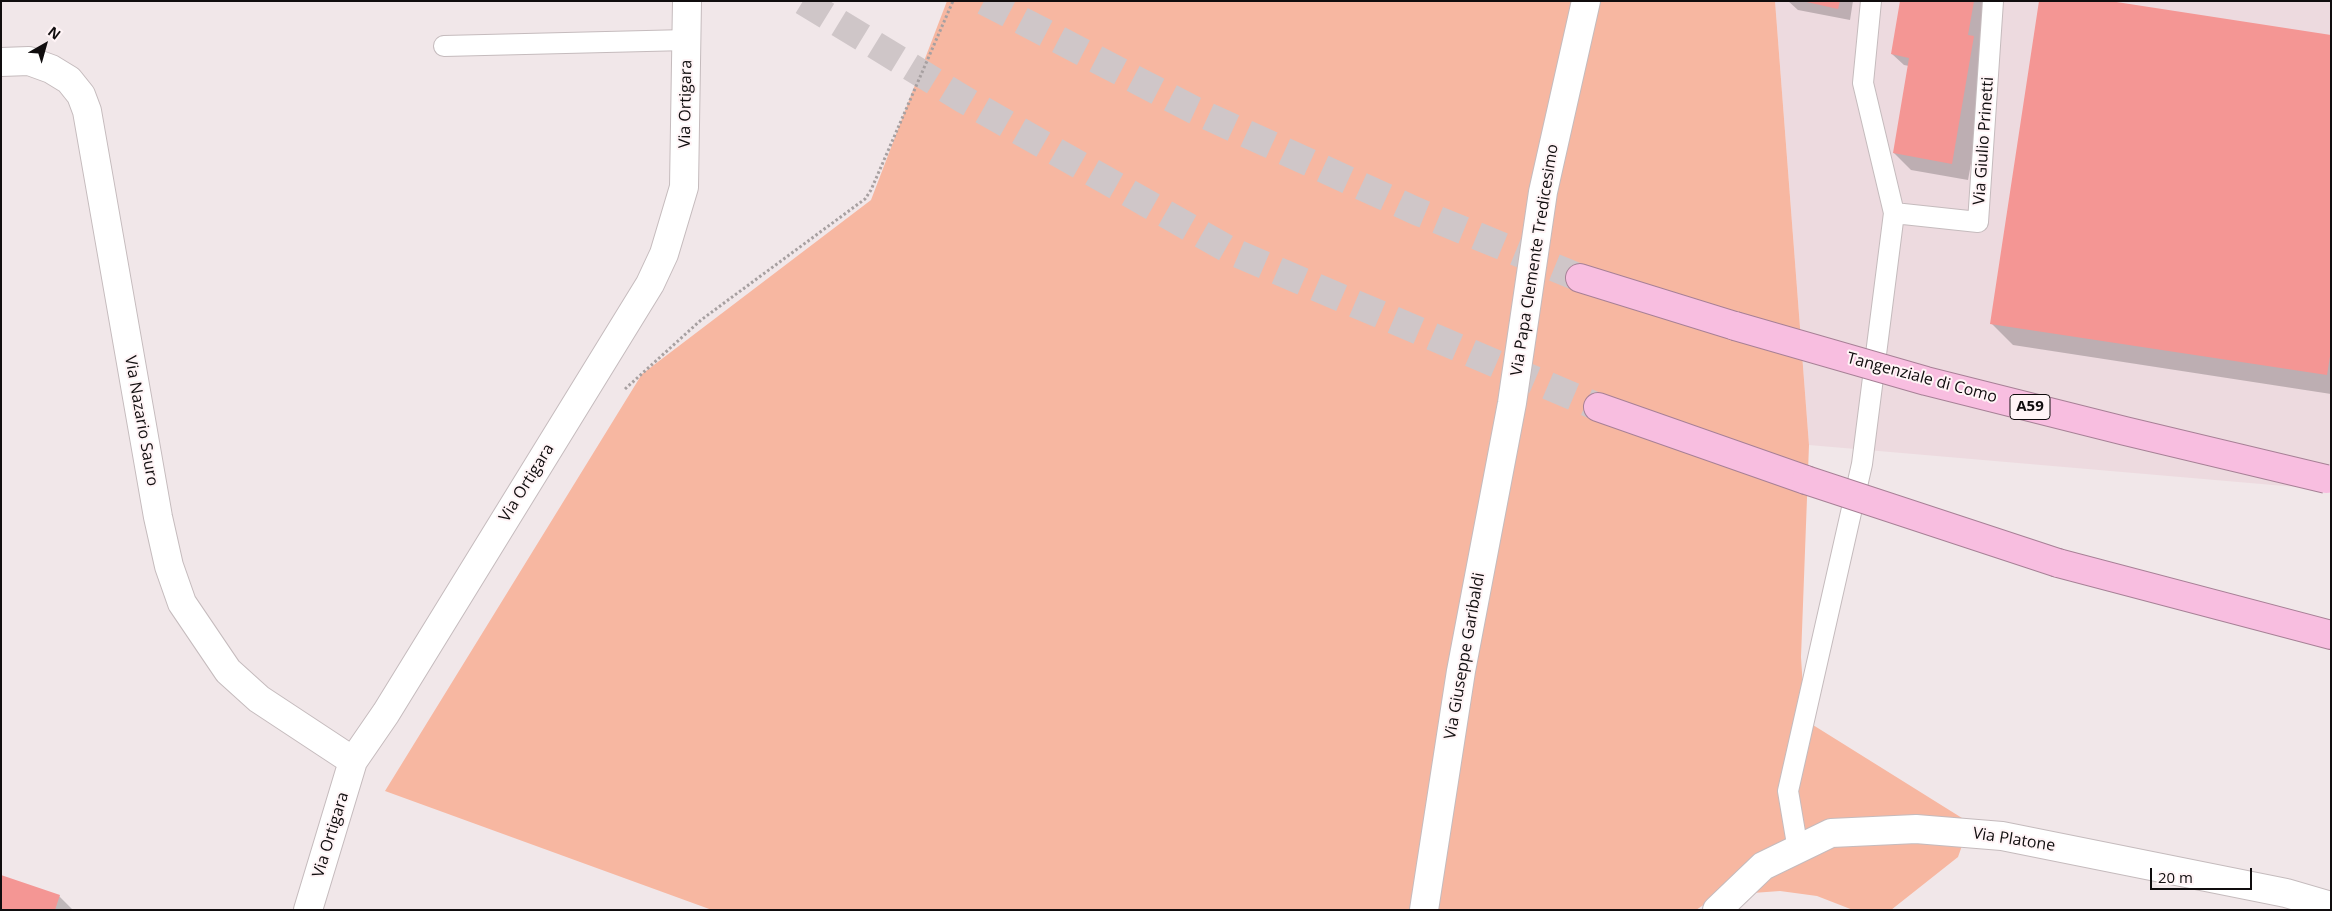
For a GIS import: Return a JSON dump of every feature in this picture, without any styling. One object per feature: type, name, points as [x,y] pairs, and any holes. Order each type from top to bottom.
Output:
[{"type":"highway","name":"Tangenziale di Como","points":[[1580,278],[1926,381],[2329,479]]},
{"type":"highway","points":[[1598,406],[1806,480],[2058,563],[2331,635]]},
{"type":"street","name":"Via Ortigara","points":[[308,910],[353,761],[392,704],[593,377],[650,284],[664,254],[684,187],[687,1]]},
{"type":"street","name":"Via Papa Clemente Tredicesimo","points":[[1512,403],[1543,192],[1586,1]]},
{"type":"street","name":"Via Nazario Sauro","points":[[1,62],[28,61],[51,69],[69,80],[80,95],[86,111],[158,517],[169,566],[182,603],[228,671],[259,698],[353,761]]},
{"type":"street","name":"Via Giuseppe Garibaldi","points":[[1424,910],[1461,671],[1512,403]]},
{"type":"street","name":"Via Platone","points":[[1717,910],[1763,866],[1831,834],[1916,829],[1993,835],[2286,892],[2331,906]]},
{"type":"lane","points":[[1798,850],[1788,791],[1862,464],[1894,212],[1863,83],[1871,1]]},
{"type":"lane","name":"Via Giulio Prinetti","points":[[1894,212],[1978,222],[1993,1]]},
{"type":"lane","name":"Via Ortigara","points":[[444,46],[687,40]]},
{"type":"path","points":[[593,377],[620,390],[625,389],[701,320],[865,199],[871,190],[953,1]]},
{"type":"shaded area","points":[[947,1],[1775,1],[1809,445],[1801,657],[1805,720],[1970,823],[1958,857],[1891,910],[1853,910],[1817,896],[1780,891],[1739,894],[1708,902],[1696,910],[712,910],[385,791],[642,374],[871,200]]},
{"type":"shaded area","points":[[1775,1],[2331,1],[2331,490],[1809,445]]},
{"type":"building","points":[[1802,1],[1840,1],[1838,9]]},
{"type":"building","points":[[1900,1],[1974,1],[1968,35],[1974,36],[1952,164],[1893,153],[1909,58],[1891,54]]},
{"type":"building","points":[[2039,1],[2110,1],[2331,35],[2331,350],[2327,375],[1990,324]]},
{"type":"building","points":[[1,875],[60,895],[55,910],[1,910]]},
{"type":"tunnel","points":[[803,1],[963,99],[1231,251],[1598,407]]},
{"type":"tunnel","points":[[984,1],[1194,110],[1416,211],[1580,278]]}]
